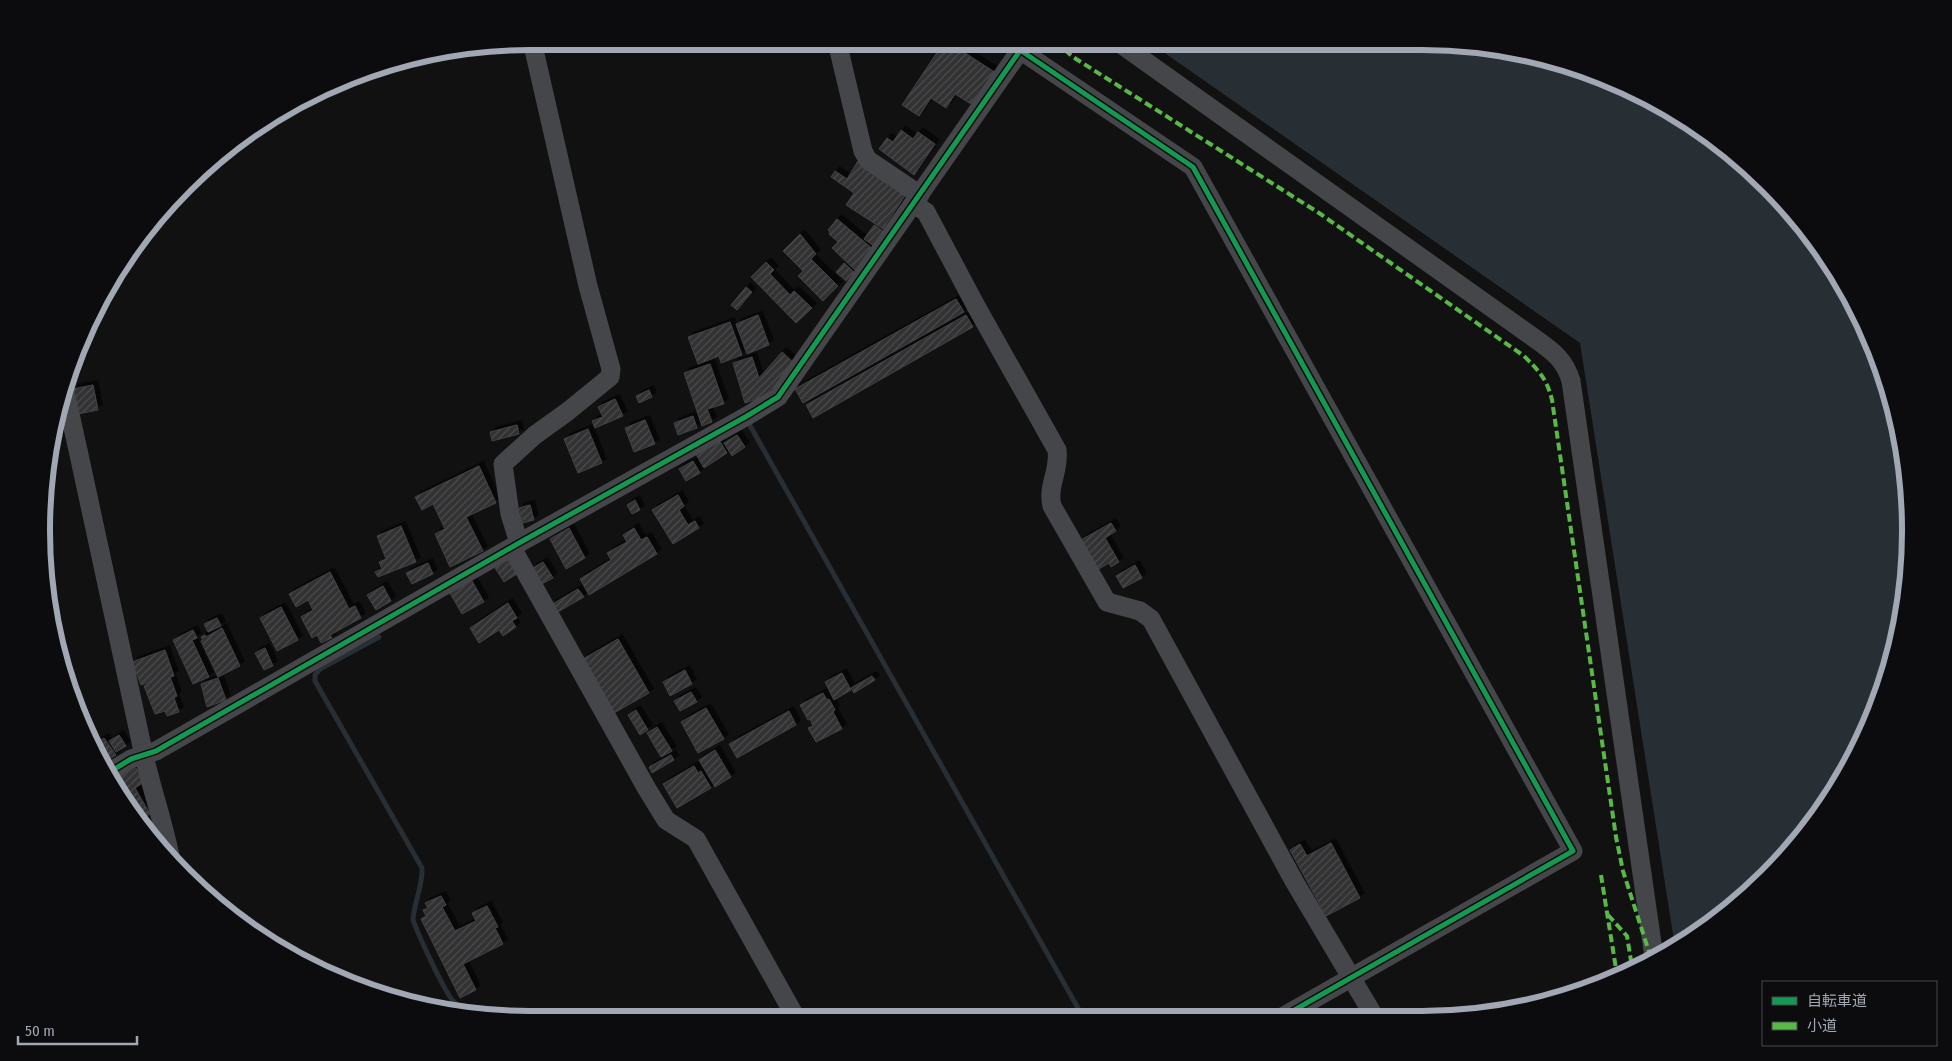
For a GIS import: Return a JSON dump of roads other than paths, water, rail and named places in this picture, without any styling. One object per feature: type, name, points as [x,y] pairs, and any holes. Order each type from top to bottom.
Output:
[{"type":"street","points":[[534,50],[588,286],[610,369],[610,377],[567,412],[535,434],[503,464],[516,545],[647,789],[666,820],[696,839],[792,1011]]},
{"type":"street","points":[[839,50],[865,156],[917,199],[926,212],[977,308],[1057,450],[1058,460],[1049,495],[1052,506],[1107,602],[1140,611],[1151,619],[1294,881],[1371,1011]]},
{"type":"street","points":[[113,770],[130,759],[156,751],[778,397],[1020,50]]},
{"type":"street","points":[[1029,50],[1193,167],[1572,851],[1293,1011]]},
{"type":"street","points":[[1129,50],[1530,335],[1560,358],[1568,371],[1574,400],[1653,951]]},
{"type":"street","points":[[67,402],[108,580],[144,754],[168,846]]},
{"type":"waterway","points":[[748,422],[1080,1011]]},
{"type":"waterway","points":[[379,637],[320,669],[315,675],[315,681],[422,868],[413,920],[439,977],[451,998],[458,1005]]}]
